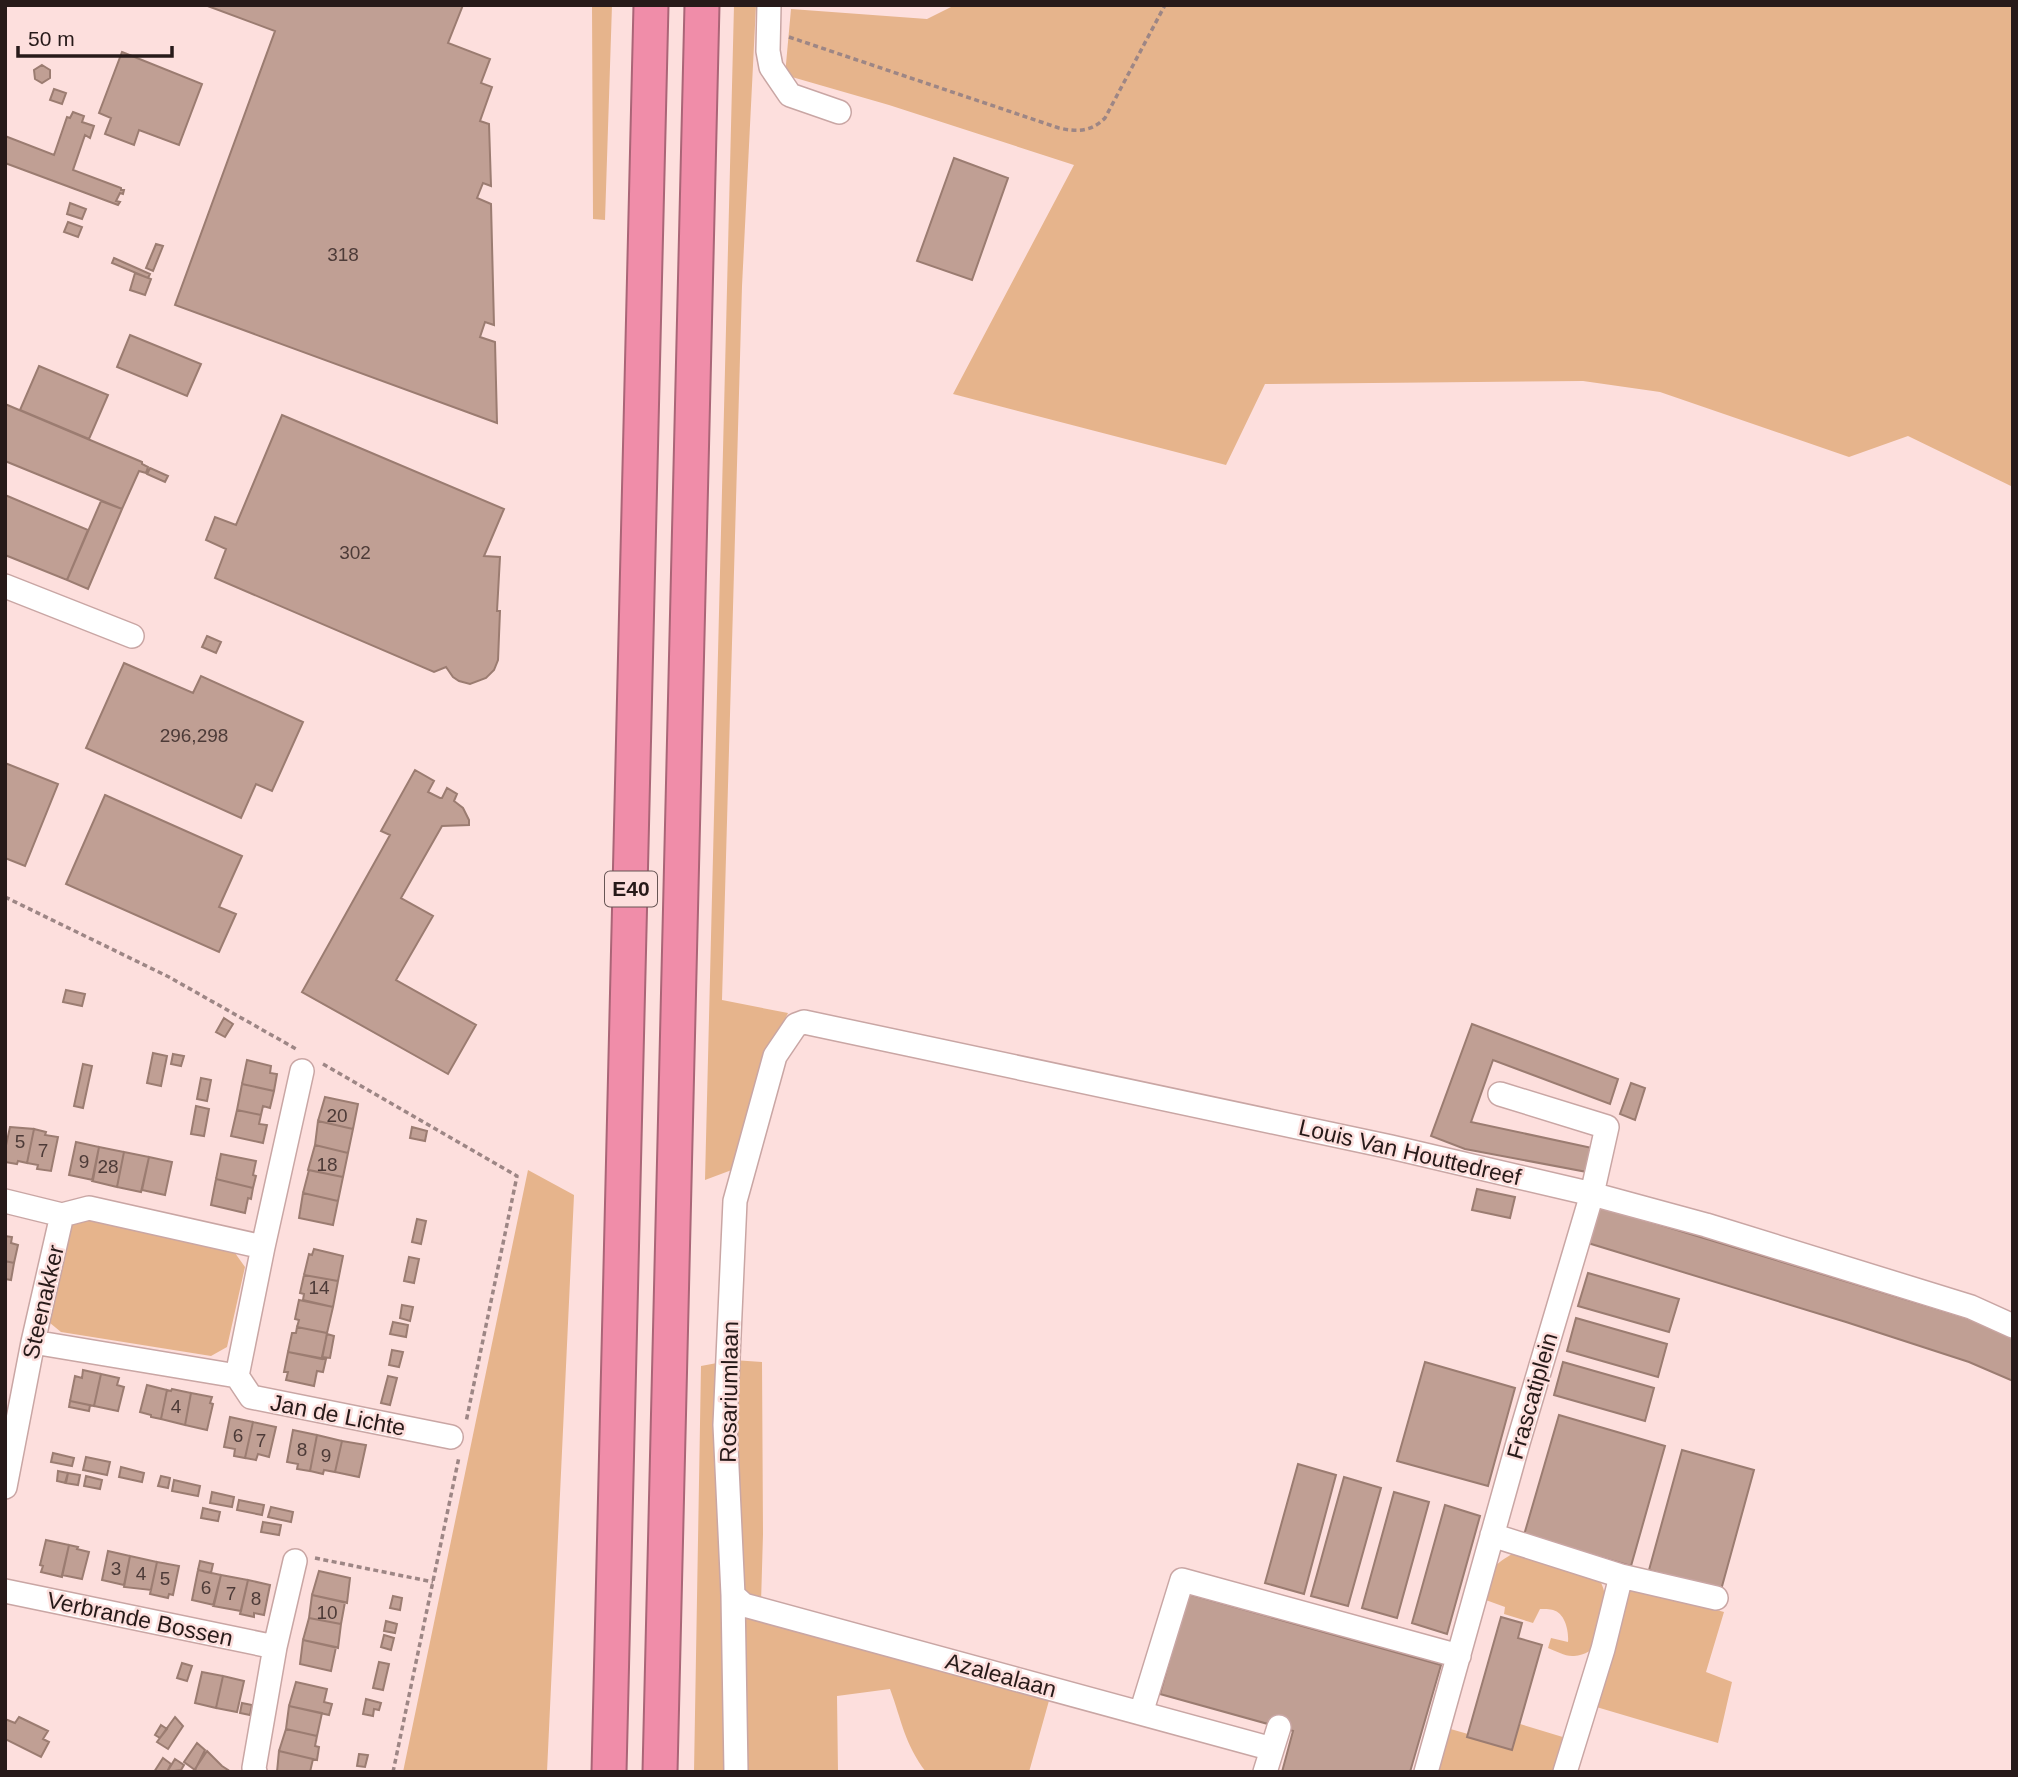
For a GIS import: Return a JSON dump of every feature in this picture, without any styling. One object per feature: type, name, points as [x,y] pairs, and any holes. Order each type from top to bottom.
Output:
[{"type":"highway","name":"E40","points":[[609,1772],[651,5]]},
{"type":"highway","name":"E40","points":[[660,1772],[702,5]]},
{"type":"street","points":[[769,5],[768,51],[771,67],[790,95],[839,112]]},
{"type":"street","points":[[5,586],[132,636]]},
{"type":"street","name":"Louis Van Houttedreef","points":[[796,1025],[804,1022],[1391,1147],[1592,1194],[1706,1225],[1970,1307],[2013,1326]]},
{"type":"street","name":"Rosariumlaan","points":[[736,1772],[733,1595],[725,1425],[735,1201],[775,1056],[796,1025]]},
{"type":"street","points":[[33,1342],[237,1376],[263,1247],[308,1062]]},
{"type":"street","name":"Frascatiplein","points":[[1426,1772],[1592,1194],[1607,1127],[1500,1094]]},
{"type":"street","name":"Steenakker","points":[[5,1202],[62,1215],[33,1342],[5,1487]]},
{"type":"street","points":[[62,1215],[89,1208],[263,1247]]},
{"type":"street","name":"Jan de Lichte","points":[[237,1376],[251,1397],[458,1438]]},
{"type":"street","points":[[1492,1535],[1621,1576],[1716,1598]]},
{"type":"street","points":[[255,1772],[275,1647],[295,1561]]},
{"type":"street","points":[[1565,1772],[1603,1649],[1621,1576]]},
{"type":"street","points":[[1141,1713],[1182,1580],[1459,1656]]},
{"type":"street","name":"Verbrande Bossen","points":[[5,1591],[275,1647]]},
{"type":"street","name":"Azalealaan","points":[[733,1595],[744,1605],[1141,1713],[1276,1738],[1265,1772]]},
{"type":"path","points":[[779,34],[1059,128],[1084,131],[1098,125],[1105,118],[1165,5]]},
{"type":"path","points":[[5,897],[169,977],[308,1062],[517,1176],[458,1438],[433,1582],[393,1772]]},
{"type":"path","points":[[295,1561],[300,1555],[433,1582]]},
{"type":"shaded area","points":[[592,5],[612,5],[605,220],[593,219]]},
{"type":"shaded area","points":[[734,5],[756,5],[742,286],[722,1000],[788,1013],[765,1061],[737,1168],[705,1180]]},
{"type":"shaded area","points":[[955,5],[2013,5],[2013,487],[1908,436],[1849,457],[1660,392],[1583,381],[1265,384],[1226,465],[953,394],[1074,165],[889,105],[785,75],[791,9],[927,19]]},
{"type":"shaded area","points":[[528,1170],[574,1195],[547,1772],[403,1772]]},
{"type":"shaded area","points":[[81,1217],[235,1253],[245,1267],[227,1347],[211,1356],[61,1332],[50,1323],[69,1225]]},
{"type":"shaded area","points":[[733,1360],[762,1362],[761,1603],[1050,1697],[1029,1772],[926,1772],[908,1741],[890,1689],[837,1696],[838,1772],[694,1772],[701,1366]]},
{"type":"shaded area","points":[[1517,1551],[1598,1577],[1606,1599],[1605,1624],[1595,1646],[1586,1653],[1571,1656],[1548,1648],[1551,1638],[1568,1642],[1565,1623],[1557,1612],[1540,1609],[1533,1623],[1504,1614],[1505,1607],[1483,1599],[1492,1570]]},
{"type":"shaded area","points":[[1645,1590],[1724,1612],[1706,1672],[1732,1682],[1718,1743],[1593,1706],[1629,1591]]},
{"type":"shaded area","points":[[1520,1724],[1566,1738],[1556,1772],[1439,1772],[1437,1769],[1447,1728],[1468,1734],[1467,1737],[1512,1750]]},
{"type":"building","points":[[205,5],[463,5],[448,43],[490,59],[481,83],[492,87],[480,121],[489,124],[491,186],[483,183],[477,198],[491,204],[494,325],[485,322],[480,337],[495,342],[497,423],[175,305],[275,31]]},
{"type":"building","points":[[122,52],[202,84],[179,145],[139,130],[134,145],[105,134],[111,118],[99,113]]},
{"type":"building","points":[[42,65],[50,70],[50,78],[42,83],[35,79],[34,70]]},
{"type":"building","points":[[54,89],[66,93],[62,104],[50,100]]},
{"type":"building","points":[[73,112],[84,116],[82,122],[94,126],[90,138],[85,135],[73,170],[124,190],[116,201],[120,202],[118,205],[5,163],[5,136],[54,155],[67,117],[70,118]]},
{"type":"building","points":[[954,158],[1008,178],[972,280],[917,261]]},
{"type":"building","points":[[70,203],[86,209],[82,219],[67,214]]},
{"type":"building","points":[[68,222],[82,227],[78,237],[64,232]]},
{"type":"building","points":[[156,244],[163,246],[153,271],[146,268]]},
{"type":"building","points":[[114,258],[150,274],[148,278],[112,263]]},
{"type":"building","points":[[135,273],[151,279],[145,295],[130,290]]},
{"type":"building","points":[[130,335],[201,364],[187,396],[117,367]]},
{"type":"building","points":[[39,366],[108,395],[89,439],[20,410]]},
{"type":"building","points":[[5,404],[142,462],[148,467],[146,473],[139,471],[122,509],[5,461]]},
{"type":"building","points":[[282,415],[504,509],[484,556],[500,557],[498,660],[494,670],[486,678],[470,684],[453,677],[446,667],[434,672],[215,578],[226,549],[206,540],[215,517],[236,525]]},
{"type":"building","points":[[150,468],[168,476],[165,482],[147,474]]},
{"type":"building","points":[[5,495],[88,530],[67,580],[5,555]]},
{"type":"building","points":[[101,501],[122,509],[88,589],[67,580]]},
{"type":"building","points":[[207,636],[221,642],[216,653],[202,647]]},
{"type":"building","points":[[124,663],[193,693],[201,676],[303,722],[272,791],[256,784],[241,818],[86,748]]},
{"type":"building","points":[[5,763],[58,784],[25,866],[5,858]]},
{"type":"building","points":[[415,770],[434,781],[428,792],[442,798],[447,788],[457,794],[454,801],[463,808],[469,820],[469,825],[442,826],[401,898],[433,916],[396,980],[476,1025],[448,1074],[302,992],[390,835],[381,831]]},
{"type":"building","points":[[105,795],[242,856],[219,907],[236,914],[219,952],[66,884]]},
{"type":"building","points":[[66,990],[85,994],[82,1006],[63,1002]]},
{"type":"building","points":[[224,1018],[233,1024],[225,1037],[216,1032]]},
{"type":"building","points":[[1472,1024],[1618,1079],[1610,1104],[1493,1060],[1471,1122],[1592,1148],[1587,1172],[1465,1149],[1431,1136]]},
{"type":"building","points":[[153,1053],[167,1056],[161,1086],[147,1083]]},
{"type":"building","points":[[173,1054],[184,1056],[181,1066],[171,1064]]},
{"type":"building","points":[[247,1060],[271,1066],[270,1073],[277,1074],[274,1091],[242,1084]]},
{"type":"building","points":[[83,1064],[92,1066],[83,1108],[74,1106]]},
{"type":"building","points":[[201,1078],[211,1080],[207,1101],[197,1099]]},
{"type":"building","points":[[1631,1083],[1645,1088],[1635,1120],[1620,1114]]},
{"type":"building","points":[[242,1084],[274,1091],[270,1108],[263,1106],[261,1115],[237,1110]]},
{"type":"building","points":[[325,1097],[358,1104],[353,1129],[318,1121]]},
{"type":"building","points":[[196,1106],[209,1109],[204,1136],[191,1134]]},
{"type":"building","points":[[237,1110],[261,1115],[259,1124],[267,1125],[263,1143],[231,1136]]},
{"type":"building","points":[[318,1121],[353,1129],[348,1153],[315,1145]]},
{"type":"building","points":[[10,1127],[34,1129],[27,1163],[5,1162]]},
{"type":"building","points":[[412,1127],[427,1131],[425,1141],[410,1138]]},
{"type":"building","points":[[34,1129],[46,1132],[45,1135],[58,1137],[51,1171],[37,1169],[38,1165],[27,1163]]},
{"type":"building","points":[[76,1142],[99,1147],[93,1180],[69,1175]]},
{"type":"building","points":[[315,1145],[348,1153],[343,1177],[308,1170]]},
{"type":"building","points":[[99,1147],[124,1152],[117,1187],[92,1181]]},
{"type":"building","points":[[124,1152],[149,1157],[141,1192],[117,1187]]},
{"type":"building","points":[[221,1154],[256,1161],[253,1188],[216,1179]]},
{"type":"building","points":[[149,1157],[172,1162],[165,1195],[142,1190]]},
{"type":"building","points":[[309,1170],[343,1177],[338,1201],[303,1193]]},
{"type":"building","points":[[216,1179],[253,1188],[245,1213],[211,1205]]},
{"type":"building","points":[[1477,1189],[1515,1197],[1510,1218],[1472,1210]]},
{"type":"building","points":[[303,1193],[338,1201],[333,1225],[299,1218]]},
{"type":"building","points":[[1598,1206],[1980,1322],[2013,1338],[2013,1381],[1969,1362],[1846,1322],[1588,1243]]},
{"type":"building","points":[[417,1219],[426,1221],[421,1244],[412,1242]]},
{"type":"building","points":[[5,1236],[12,1237],[11,1243],[18,1245],[14,1263],[5,1261]]},
{"type":"building","points":[[314,1249],[343,1256],[338,1281],[304,1275],[309,1254],[312,1255]]},
{"type":"building","points":[[409,1257],[419,1259],[414,1283],[404,1281]]},
{"type":"building","points":[[5,1261],[14,1263],[11,1280],[5,1279]]},
{"type":"building","points":[[1588,1273],[1679,1299],[1669,1332],[1578,1306]]},
{"type":"building","points":[[304,1275],[338,1281],[333,1307],[303,1300],[304,1294],[300,1293]]},
{"type":"building","points":[[299,1300],[333,1307],[327,1333],[297,1327],[299,1320],[295,1319]]},
{"type":"building","points":[[402,1305],[413,1307],[410,1321],[400,1318]]},
{"type":"building","points":[[1576,1318],[1667,1344],[1658,1377],[1567,1351]]},
{"type":"building","points":[[393,1322],[408,1325],[406,1337],[390,1334]]},
{"type":"building","points":[[297,1327],[327,1333],[322,1359],[288,1352],[292,1333],[296,1333]]},
{"type":"building","points":[[327,1334],[334,1336],[330,1358],[322,1357]]},
{"type":"building","points":[[392,1350],[403,1352],[399,1367],[389,1365]]},
{"type":"building","points":[[288,1352],[326,1359],[323,1372],[317,1371],[314,1386],[286,1380],[288,1372],[284,1372]]},
{"type":"building","points":[[1425,1362],[1515,1388],[1488,1486],[1397,1461]]},
{"type":"building","points":[[1563,1362],[1654,1388],[1645,1421],[1554,1395]]},
{"type":"building","points":[[83,1370],[101,1374],[94,1406],[70,1401],[75,1376],[82,1378]]},
{"type":"building","points":[[101,1374],[119,1378],[117,1385],[124,1387],[118,1411],[94,1406]]},
{"type":"building","points":[[388,1376],[397,1378],[390,1405],[381,1403]]},
{"type":"building","points":[[147,1385],[167,1390],[161,1419],[140,1412]]},
{"type":"building","points":[[167,1390],[191,1393],[185,1425],[161,1419]]},
{"type":"building","points":[[191,1393],[212,1397],[207,1430],[185,1425]]},
{"type":"building","points":[[70,1401],[90,1405],[89,1411],[69,1407]]},
{"type":"building","points":[[70,1401],[90,1405],[89,1411],[69,1407]]},
{"type":"building","points":[[1559,1415],[1665,1446],[1631,1566],[1524,1535]]},
{"type":"building","points":[[230,1417],[253,1422],[245,1458],[234,1456],[235,1449],[224,1447]]},
{"type":"building","points":[[253,1422],[276,1427],[269,1457],[258,1454],[256,1460],[245,1458]]},
{"type":"building","points":[[293,1430],[317,1435],[310,1471],[297,1469],[298,1464],[287,1462]]},
{"type":"building","points":[[317,1435],[342,1441],[335,1472],[324,1470],[323,1474],[310,1471]]},
{"type":"building","points":[[342,1441],[366,1445],[359,1477],[335,1472]]},
{"type":"building","points":[[1682,1450],[1754,1470],[1721,1590],[1649,1570]]},
{"type":"building","points":[[53,1453],[74,1458],[72,1466],[51,1462]]},
{"type":"building","points":[[86,1457],[110,1462],[107,1475],[83,1470]]},
{"type":"building","points":[[1298,1464],[1336,1475],[1304,1594],[1265,1583]]},
{"type":"building","points":[[121,1467],[144,1473],[142,1482],[119,1477]]},
{"type":"building","points":[[58,1471],[68,1473],[66,1483],[57,1481]]},
{"type":"building","points":[[68,1473],[80,1475],[78,1485],[65,1483]]},
{"type":"building","points":[[86,1476],[102,1480],[100,1489],[84,1486]]},
{"type":"building","points":[[161,1476],[170,1478],[168,1488],[158,1486]]},
{"type":"building","points":[[1344,1477],[1381,1488],[1348,1606],[1311,1596]]},
{"type":"building","points":[[174,1480],[200,1486],[198,1496],[172,1491]]},
{"type":"building","points":[[212,1492],[234,1497],[232,1507],[210,1503]]},
{"type":"building","points":[[1394,1492],[1429,1502],[1397,1618],[1362,1608]]},
{"type":"building","points":[[239,1500],[264,1505],[262,1515],[237,1510]]},
{"type":"building","points":[[1445,1505],[1480,1516],[1447,1634],[1412,1623]]},
{"type":"building","points":[[271,1507],[293,1512],[291,1522],[268,1517]]},
{"type":"building","points":[[203,1508],[220,1512],[218,1521],[201,1518]]},
{"type":"building","points":[[263,1522],[281,1525],[279,1535],[261,1532]]},
{"type":"building","points":[[46,1540],[69,1545],[62,1577],[41,1572]]},
{"type":"building","points":[[69,1545],[89,1552],[82,1579],[62,1575]]},
{"type":"building","points":[[108,1551],[130,1556],[124,1585],[102,1580]]},
{"type":"building","points":[[130,1556],[157,1562],[151,1590],[124,1587]]},
{"type":"building","points":[[200,1561],[213,1564],[211,1573],[198,1570]]},
{"type":"building","points":[[157,1562],[179,1566],[173,1595],[169,1594],[168,1598],[150,1594]]},
{"type":"building","points":[[198,1570],[221,1575],[214,1605],[192,1600]]},
{"type":"building","points":[[319,1571],[350,1578],[347,1603],[312,1595]]},
{"type":"building","points":[[221,1575],[248,1580],[241,1611],[213,1606]]},
{"type":"building","points":[[248,1580],[270,1585],[264,1615],[254,1613],[254,1617],[240,1614]]},
{"type":"building","points":[[1188,1594],[1441,1665],[1410,1772],[1282,1772],[1293,1731],[1160,1694]]},
{"type":"building","points":[[312,1595],[345,1602],[341,1624],[309,1618]]},
{"type":"building","points":[[393,1596],[402,1598],[400,1610],[390,1608]]},
{"type":"building","points":[[1501,1617],[1522,1623],[1518,1638],[1542,1645],[1512,1750],[1467,1737]]},
{"type":"building","points":[[309,1618],[341,1624],[338,1648],[303,1640]]},
{"type":"building","points":[[386,1621],[397,1624],[395,1633],[384,1631]]},
{"type":"building","points":[[384,1635],[394,1638],[391,1650],[381,1647]]},
{"type":"building","points":[[303,1640],[336,1647],[331,1671],[300,1664]]},
{"type":"building","points":[[379,1662],[389,1664],[383,1690],[373,1688]]},
{"type":"building","points":[[182,1663],[192,1666],[187,1681],[177,1678]]},
{"type":"building","points":[[202,1672],[223,1676],[216,1708],[195,1703]]},
{"type":"building","points":[[223,1676],[244,1681],[237,1712],[216,1708]]},
{"type":"building","points":[[296,1682],[327,1689],[324,1702],[332,1704],[329,1715],[289,1706]]},
{"type":"building","points":[[366,1699],[381,1703],[379,1710],[374,1709],[373,1716],[363,1714]]},
{"type":"building","points":[[242,1703],[252,1705],[250,1715],[240,1713]]},
{"type":"building","points":[[289,1706],[322,1713],[317,1736],[286,1729]]},
{"type":"building","points":[[19,1717],[48,1731],[43,1739],[49,1742],[41,1757],[5,1739],[5,1719],[15,1723]]},
{"type":"building","points":[[175,1717],[183,1726],[168,1749],[157,1742]]},
{"type":"building","points":[[161,1725],[167,1729],[160,1738],[155,1735]]},
{"type":"building","points":[[286,1729],[317,1736],[317,1760],[279,1751]]},
{"type":"building","points":[[197,1743],[205,1750],[195,1770],[184,1762]]},
{"type":"building","points":[[207,1751],[228,1770],[226,1772],[197,1772],[195,1769]]},
{"type":"building","points":[[279,1751],[313,1759],[310,1772],[277,1772]]},
{"type":"building","points":[[359,1754],[368,1755],[365,1767],[357,1766]]},
{"type":"building","points":[[163,1758],[171,1764],[167,1772],[154,1772]]},
{"type":"building","points":[[175,1759],[184,1765],[181,1770],[167,1772]]}]
